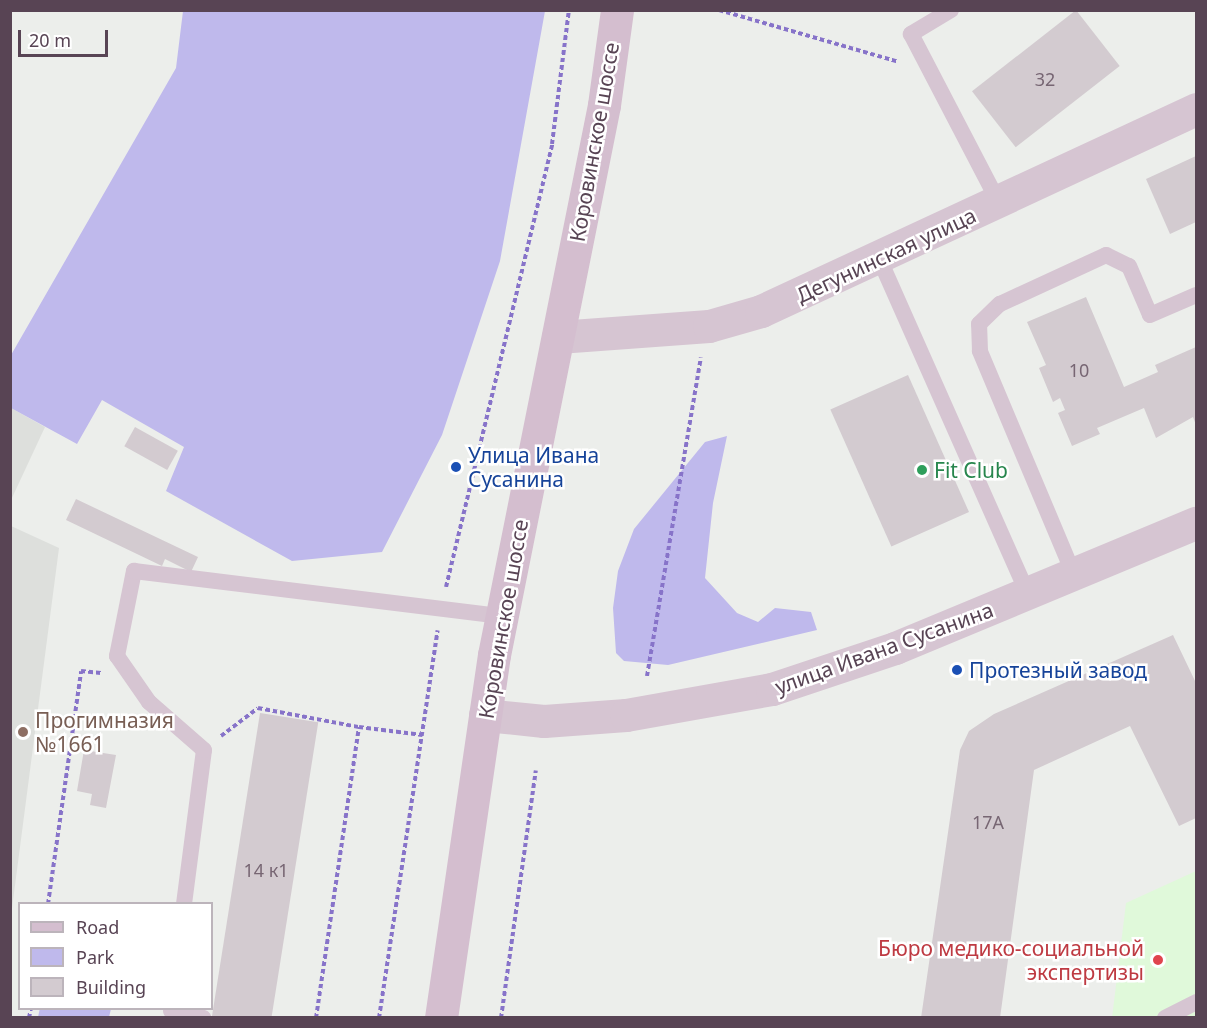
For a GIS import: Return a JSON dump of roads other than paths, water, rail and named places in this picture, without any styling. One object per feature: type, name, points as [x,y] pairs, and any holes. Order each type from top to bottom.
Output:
[{"type":"main road","name":"Коровинское шоссе","points":[[441,1017],[485,715],[604,105],[617,10]]},
{"type":"street","name":"Дегунинская улица","points":[[558,337],[736,320],[879,258],[1197,109]]},
{"type":"street","name":"улица Ивана Сусанина","points":[[485,715],[544,721],[721,702],[829,672],[1028,594],[1197,523]]},
{"type":"lane","points":[[951,10],[912,34],[999,203]]},
{"type":"lane","points":[[1074,575],[980,351],[979,324],[1000,304],[1106,255],[1129,266],[1150,315],[1197,295]]},
{"type":"lane","points":[[879,258],[1028,594]]},
{"type":"lane","points":[[184,902],[204,750],[149,702],[117,656],[134,571],[503,616]]},
{"type":"lane","points":[[1165,1017],[1197,1002]]},
{"type":"lane","points":[[171,1012],[203,1017]]},
{"type":"place","name":"Улица Ивана Сусанина","points":[[456,467]]},
{"type":"place","name":"Fit Club","points":[[922,470]]},
{"type":"place","name":"Протезный завод","points":[[957,670]]},
{"type":"place","name":"Прогимназия №1661","points":[[23,732]]},
{"type":"place","name":"Бюро медико-социальной экспертизы","points":[[1158,960]]}]
